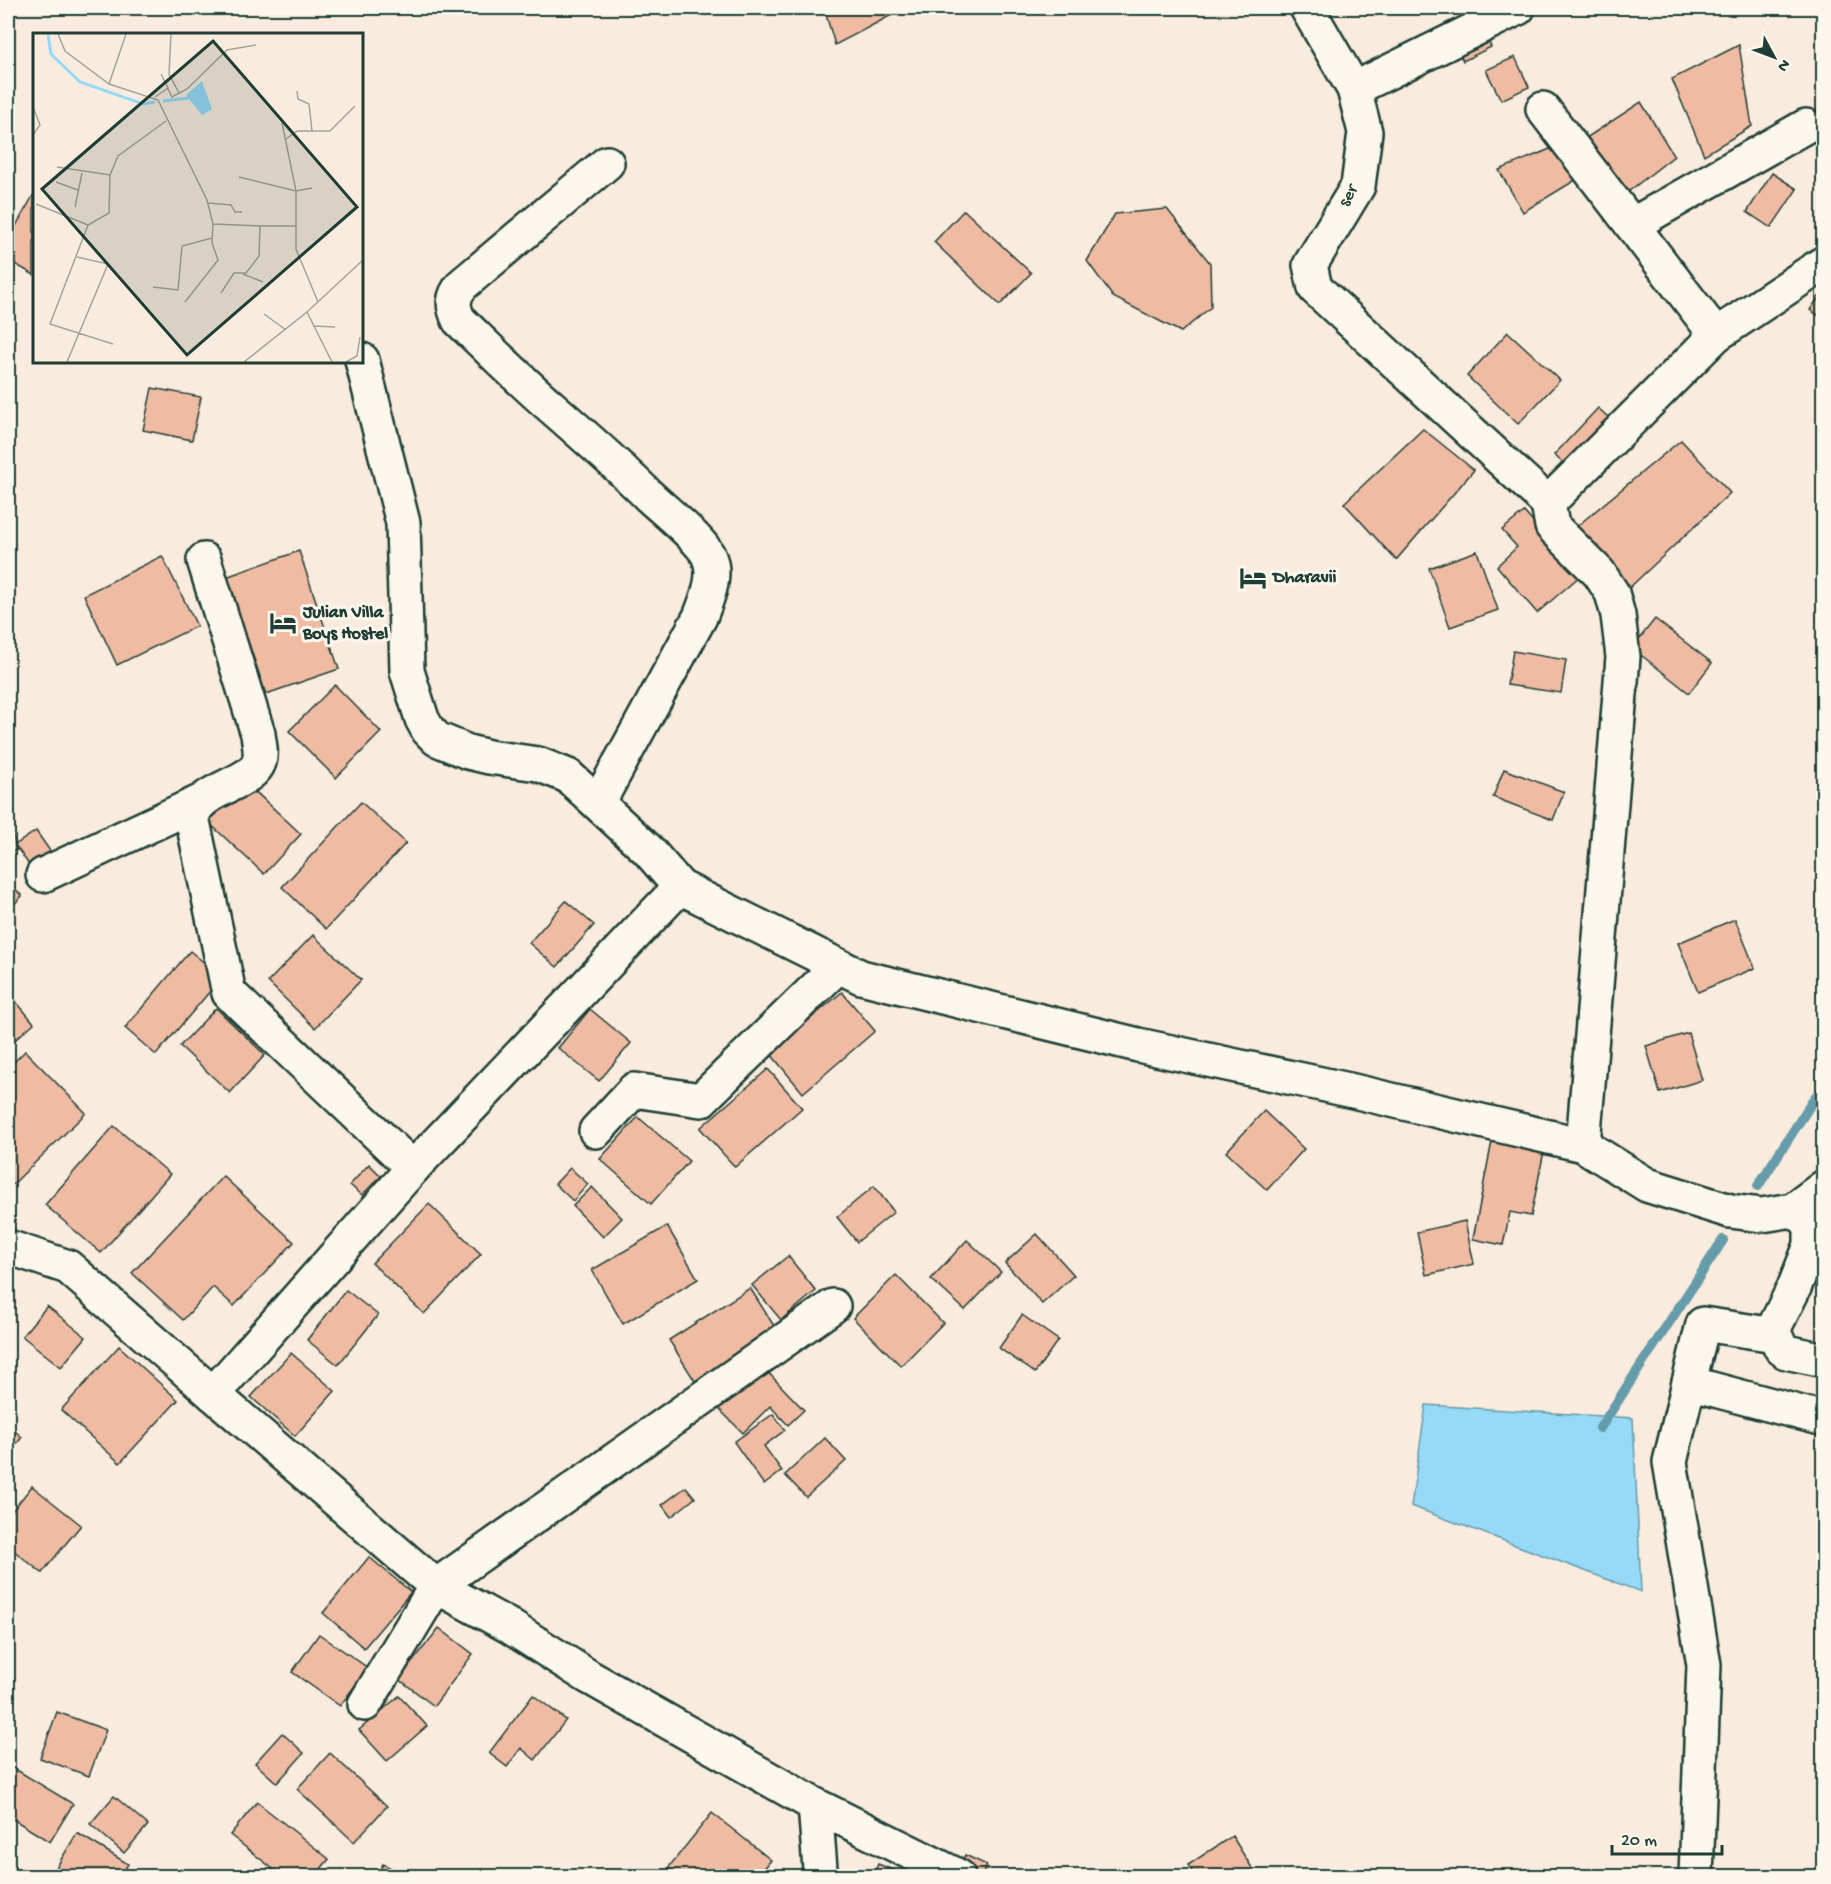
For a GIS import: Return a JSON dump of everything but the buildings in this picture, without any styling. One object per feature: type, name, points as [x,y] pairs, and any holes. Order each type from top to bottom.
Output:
[{"type":"street","name":"ser","points":[[1306,8],[1354,90],[1365,132],[1358,186],[1310,265],[1315,288],[1548,503]]},
{"type":"street","points":[[1354,90],[1518,8]]},
{"type":"street","points":[[1543,109],[1716,335]]},
{"type":"street","points":[[1632,225],[1806,126]]},
{"type":"street","points":[[598,803],[700,617],[712,577],[711,565],[707,555],[687,532],[617,464],[555,411],[459,320],[453,302],[455,293],[463,284],[607,163]]},
{"type":"street","points":[[1583,1145],[1623,657],[1618,615],[1612,592],[1599,573],[1552,526],[1548,503],[1716,335],[1824,263]]},
{"type":"street","points":[[363,363],[403,523],[407,671],[422,719],[428,730],[452,746],[489,757],[538,764],[568,776],[648,850],[680,887],[861,977],[1138,1046],[1349,1090],[1583,1145],[1647,1185],[1730,1211],[1762,1215],[1794,1210],[1824,1187]]},
{"type":"street","points":[[43,875],[202,801],[253,771],[260,759],[258,734],[204,560]]},
{"type":"street","points":[[202,801],[192,817],[229,993],[413,1168]]},
{"type":"street","points":[[213,1394],[413,1168],[680,887]]},
{"type":"street","points":[[596,1131],[634,1090],[701,1100],[838,966]]},
{"type":"street","points":[[1794,1210],[1806,1219],[1811,1228],[1811,1245],[1794,1288],[1775,1326],[1774,1335],[1786,1352],[1824,1360]]},
{"type":"street","points":[[8,1247],[68,1267],[436,1586],[509,1626],[589,1677],[814,1805],[958,1876]]},
{"type":"street","points":[[365,1704],[436,1586],[833,1306]]},
{"type":"street","points":[[1696,1876],[1704,1665],[1670,1462],[1703,1324],[1774,1335]]},
{"type":"street","points":[[1689,1383],[1824,1419]]},
{"type":"street","points":[[814,1805],[820,1869],[818,1876]]},
{"type":"water","points":[[1426,1405],[1633,1418],[1641,1592],[1411,1506]]},
{"type":"waterway","points":[[1758,1186],[1816,1096],[1824,1091]]},
{"type":"waterway","points":[[1600,1428],[1723,1240]]},
{"type":"place","name":"Dharavii","points":[[1253,578]]},
{"type":"place","name":"Julian Villa Boys Hostel","points":[[283,623]]}]
